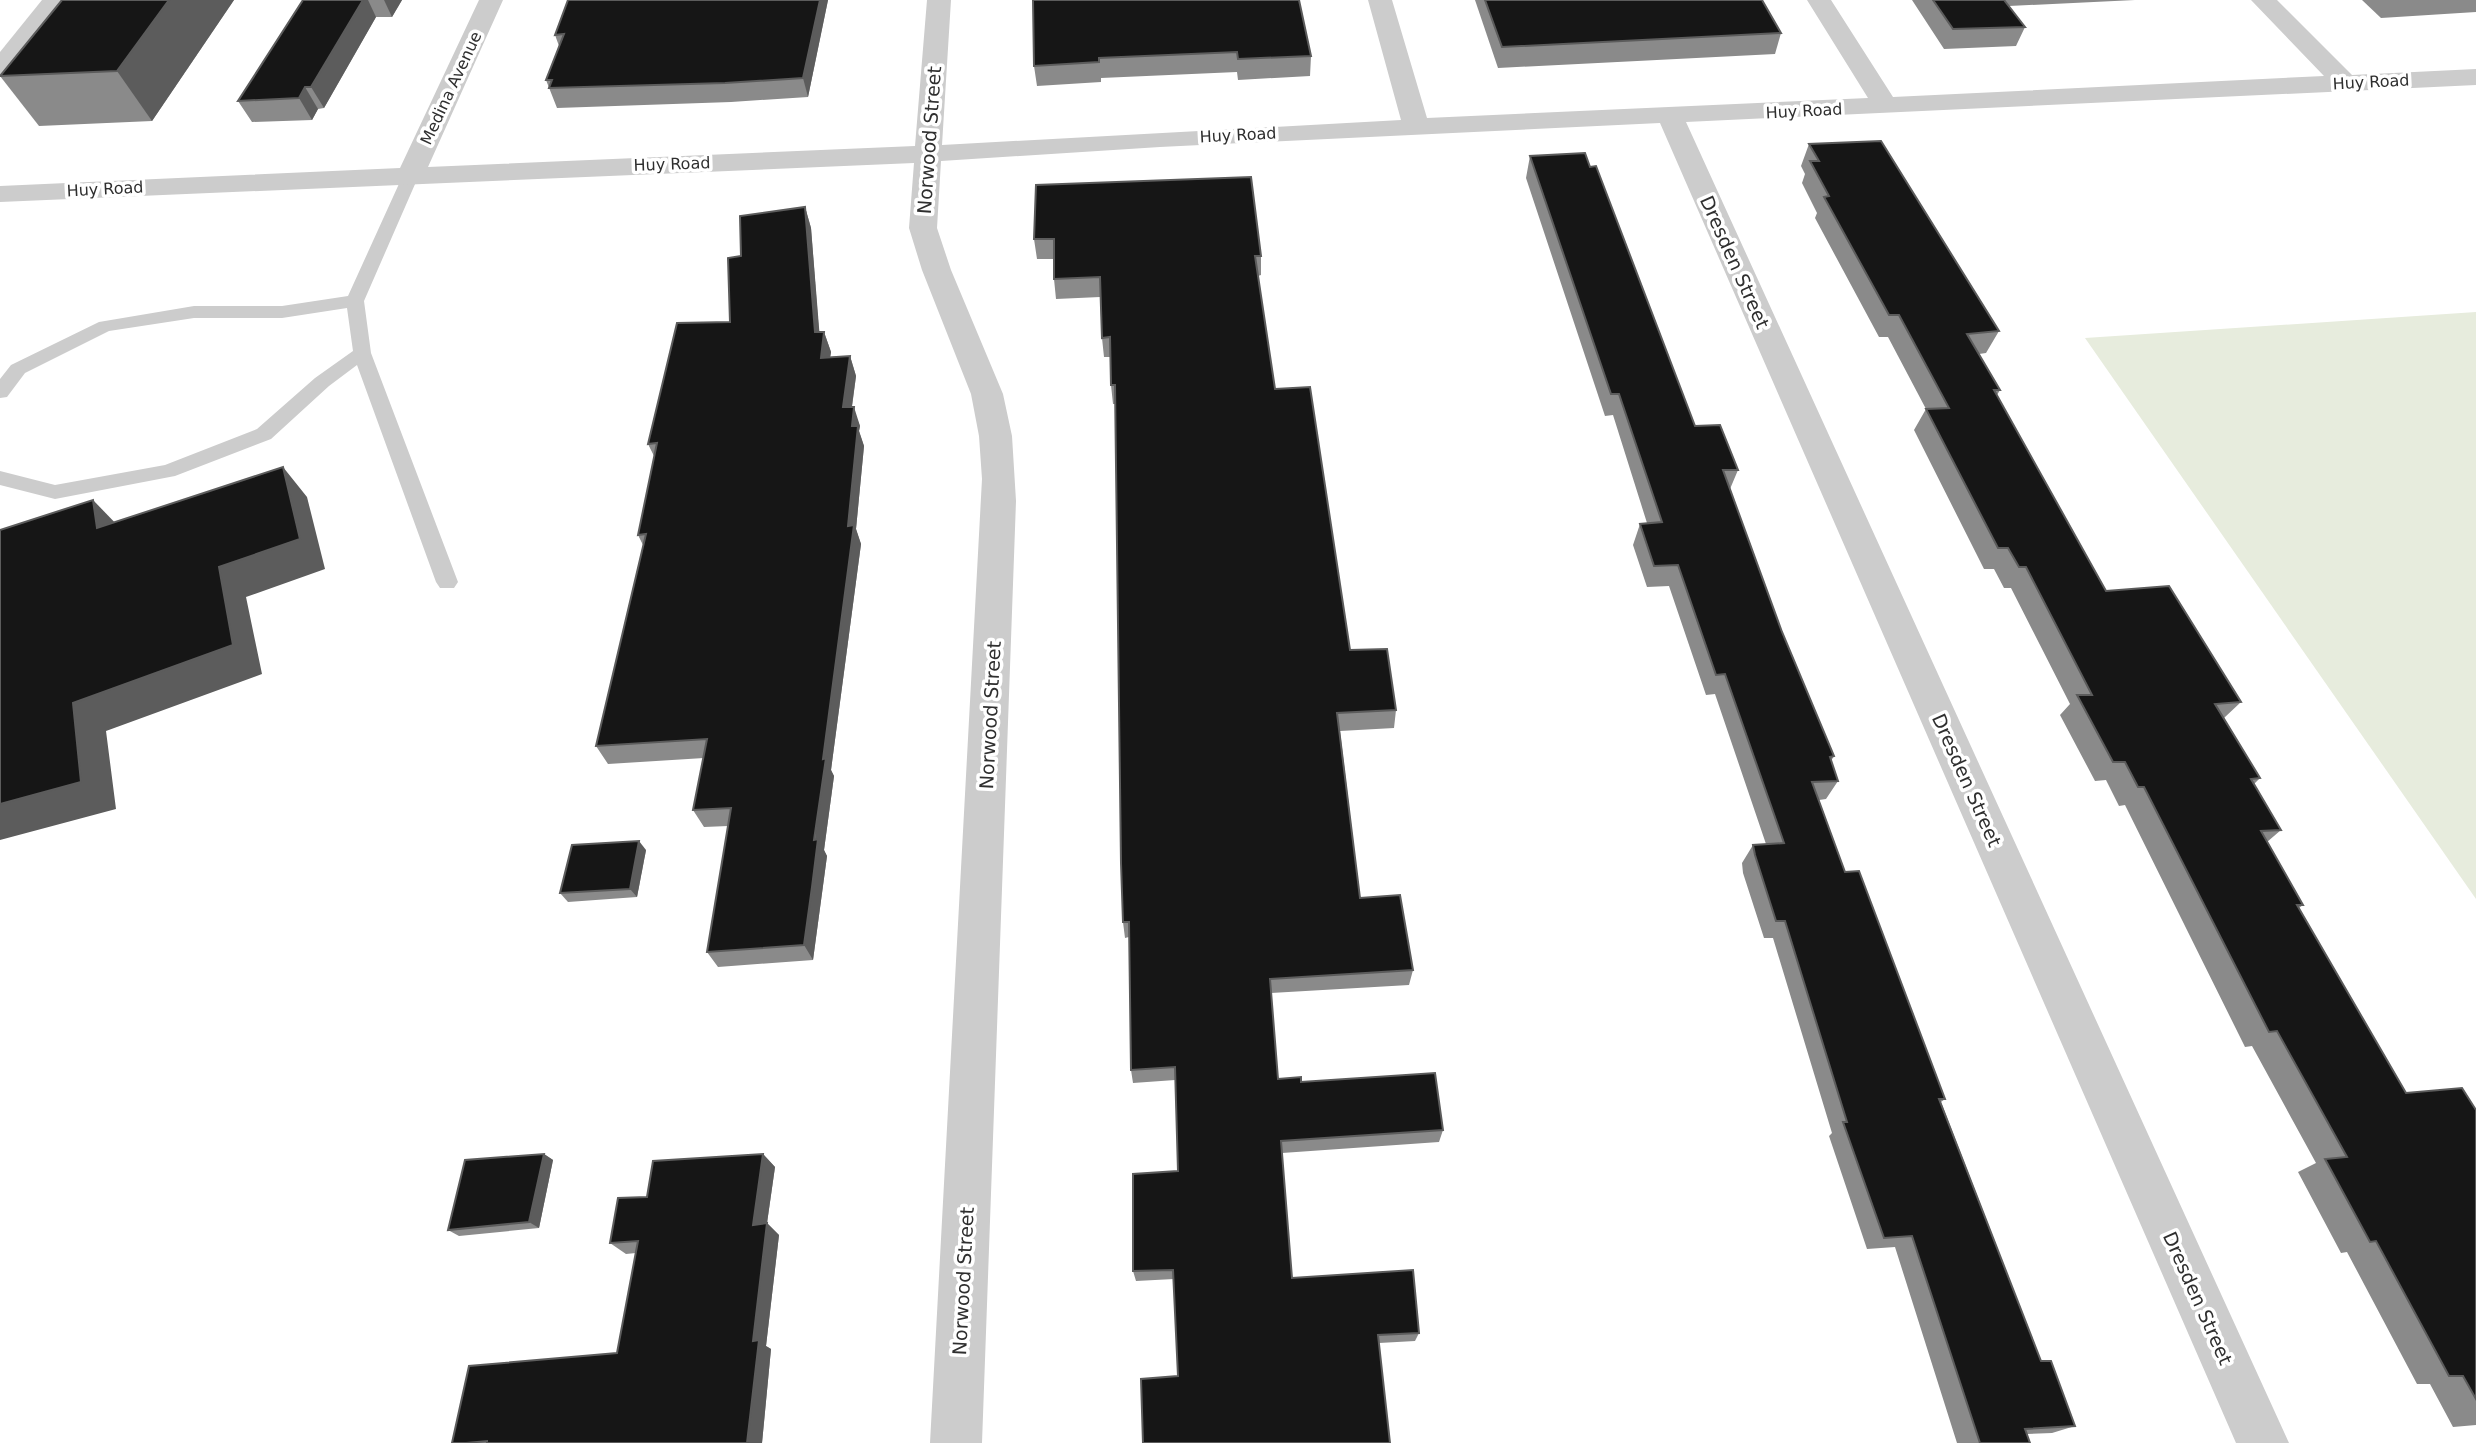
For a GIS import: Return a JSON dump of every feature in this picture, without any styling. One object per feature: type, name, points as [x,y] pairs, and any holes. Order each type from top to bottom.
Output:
[{"type":"street","points":[[0,68],[55,0]]},
{"type":"street","name":"Medina Avenue","points":[[411,175],[491,0]]},
{"type":"street","name":"Norwood Street","points":[[939,0],[926,154],[923,228],[931,260],[988,397],[998,469],[997,566],[956,1443]]},
{"type":"street","points":[[1380,0],[1416,127]]},
{"type":"street","points":[[1819,0],[1886,107]]},
{"type":"street","points":[[2263,0],[2345,83]]},
{"type":"street","name":"Huy Road","points":[[0,194],[926,154],[1160,139],[1886,107],[2476,77]]},
{"type":"street","name":"Dresden Street","points":[[1670,117],[2263,1443]]},
{"type":"lane","points":[[411,175],[355,301],[362,353],[447,582]]},
{"type":"lane","points":[[0,392],[18,369],[105,326],[194,312],[282,312],[355,301]]},
{"type":"lane","points":[[0,478],[55,492],[168,471],[264,434],[322,382],[362,353]]},
{"type":"shaded area","points":[[2476,312],[2476,899],[2085,338]]},
{"type":"building","points":[[62,0],[169,0],[117,71],[0,76]]},
{"type":"building","points":[[303,0],[363,0],[311,87],[305,87],[299,98],[238,101]]},
{"type":"building","points":[[568,0],[820,0],[803,78],[549,88],[552,80],[546,80],[564,34],[555,35]]},
{"type":"building","points":[[1033,0],[1299,0],[1311,56],[1238,59],[1237,52],[1099,58],[1099,62],[1034,66]]},
{"type":"building","points":[[1485,0],[1762,0],[1781,33],[1502,47]]},
{"type":"building","points":[[1933,0],[2004,0],[2025,27],[1953,29]]},
{"type":"building","points":[[1881,141],[1999,331],[1967,334],[2000,390],[1994,390],[2106,591],[2169,586],[2241,702],[2215,704],[2260,778],[2251,779],[2281,830],[2261,831],[2303,905],[2297,905],[2406,1093],[2462,1088],[2476,1110],[2476,1399],[2463,1376],[2449,1376],[2376,1241],[2370,1242],[2325,1159],[2347,1157],[2277,1031],[2269,1032],[2144,787],[2138,787],[2125,762],[2113,762],[2077,695],[2092,695],[2026,567],[2019,567],[2008,548],[1998,548],[1926,409],[1949,408],[1899,315],[1889,315],[1824,197],[1829,196],[1810,161],[1819,161],[1809,144]]},
{"type":"building","points":[[1585,153],[1590,167],[1596,166],[1695,426],[1720,425],[1738,470],[1723,470],[1782,632],[1834,756],[1830,757],[1838,781],[1812,782],[1845,872],[1859,871],[1945,1099],[1939,1099],[2041,1361],[2051,1361],[2075,1426],[2025,1429],[2030,1443],[1980,1443],[1912,1236],[1884,1238],[1843,1122],[1847,1122],[1785,921],[1776,921],[1753,845],[1784,843],[1725,674],[1716,675],[1678,565],[1654,566],[1640,524],[1662,522],[1619,394],[1611,394],[1530,156]]},
{"type":"building","points":[[1251,177],[1261,256],[1255,256],[1275,389],[1310,387],[1350,650],[1387,649],[1396,710],[1337,713],[1360,898],[1400,895],[1413,970],[1270,979],[1278,1079],[1301,1077],[1301,1082],[1435,1073],[1443,1130],[1281,1141],[1292,1278],[1413,1270],[1419,1333],[1378,1335],[1390,1443],[1143,1443],[1141,1379],[1178,1376],[1173,1270],[1133,1271],[1133,1174],[1178,1171],[1175,1067],[1131,1070],[1129,922],[1123,922],[1121,863],[1115,385],[1111,385],[1110,337],[1102,338],[1100,277],[1054,279],[1054,239],[1034,239],[1036,185]]},
{"type":"building","points":[[805,207],[815,332],[824,332],[821,358],[850,356],[843,407],[854,407],[852,426],[858,426],[848,526],[854,525],[823,759],[826,758],[814,840],[818,839],[812,887],[804,945],[707,952],[731,808],[693,810],[707,739],[596,746],[646,534],[638,535],[657,443],[648,444],[677,323],[730,322],[728,258],[741,256],[740,216]]},
{"type":"building","points":[[283,467],[300,539],[219,567],[233,645],[73,703],[81,782],[0,804],[0,530],[93,500],[97,528]]},
{"type":"building","points":[[639,841],[630,889],[560,893],[572,845]]},
{"type":"building","points":[[544,1154],[529,1222],[448,1230],[465,1160]]},
{"type":"building","points":[[763,1154],[753,1225],[767,1223],[753,1341],[759,1340],[747,1443],[452,1443],[469,1366],[617,1353],[638,1241],[610,1243],[618,1198],[647,1197],[653,1161]]}]
